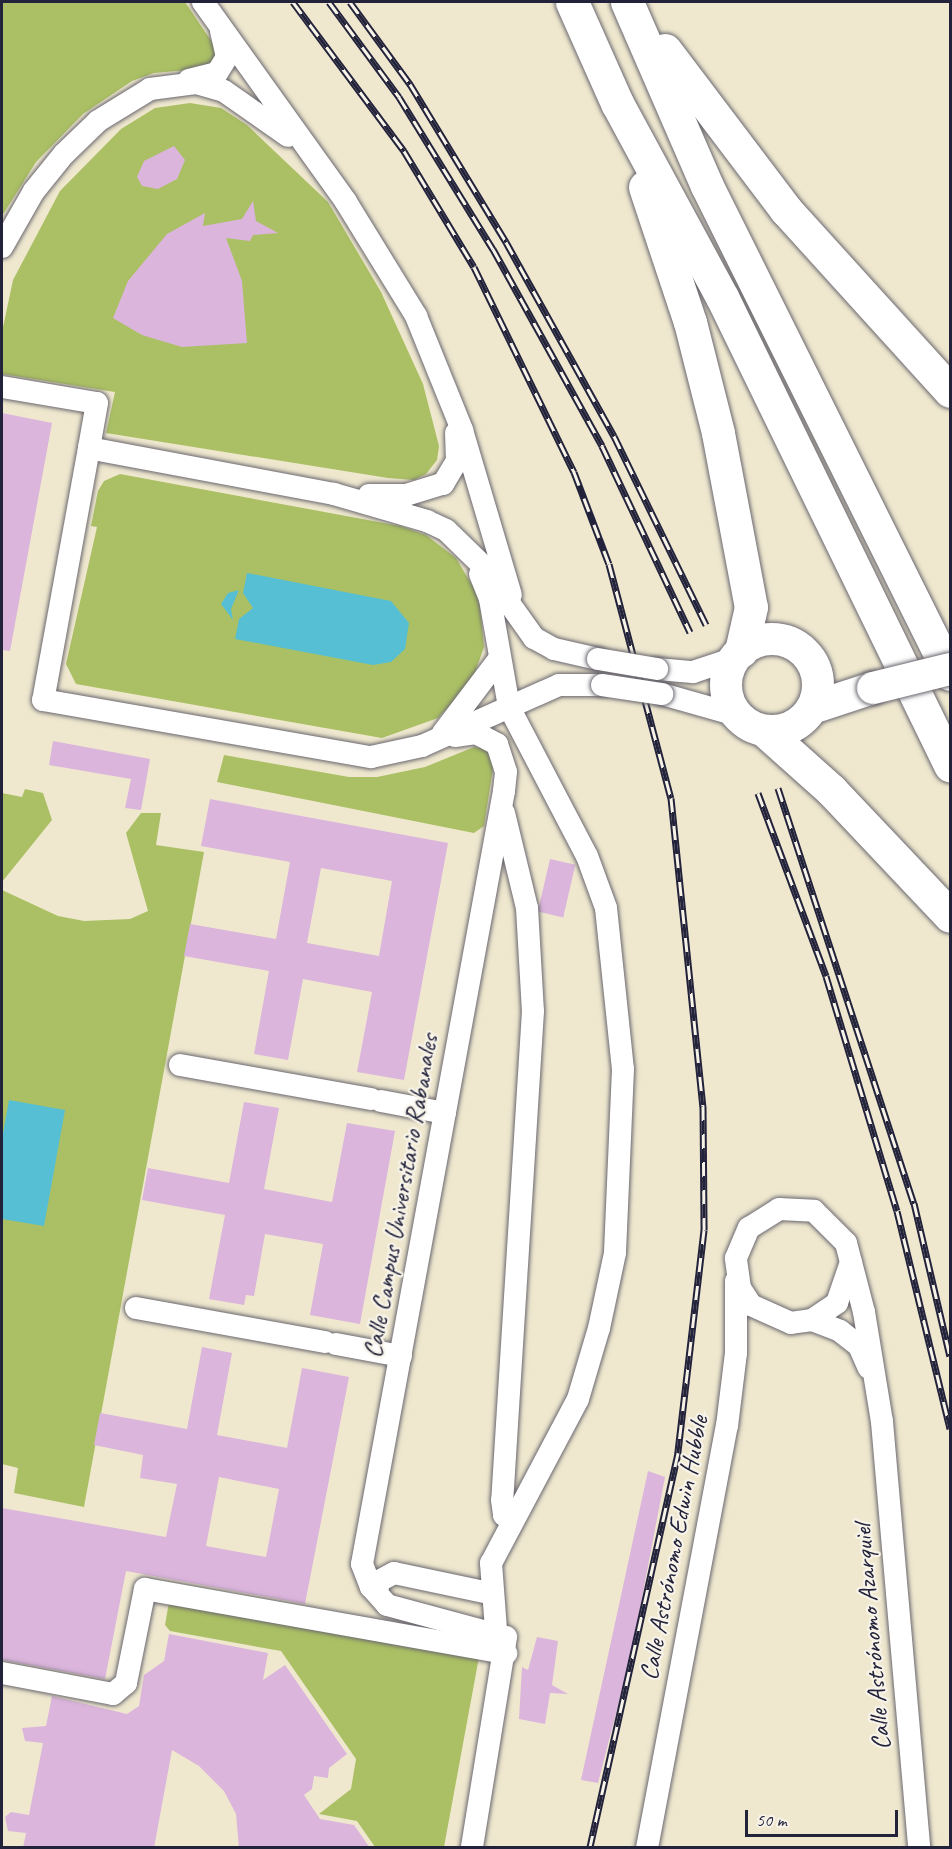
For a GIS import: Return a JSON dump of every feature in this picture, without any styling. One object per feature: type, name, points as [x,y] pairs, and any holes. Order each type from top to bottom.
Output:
[{"type":"main road","points":[[572,2],[617,103],[722,297],[951,765]]},
{"type":"main road","points":[[627,2],[707,186],[951,674]]},
{"type":"main road","points":[[634,2],[696,98],[786,210],[951,391]]},
{"type":"main road","points":[[617,103],[690,322],[718,433],[751,607],[738,654]]},
{"type":"main road","points":[[765,731],[831,790],[951,916]]},
{"type":"street","points":[[203,2],[328,175],[416,316],[448,394],[516,611]]},
{"type":"street","points":[[2,247],[34,191],[98,121],[133,97],[170,84],[217,72],[227,57],[217,21]]},
{"type":"street","points":[[170,84],[196,83],[241,99],[270,119],[328,175]]},
{"type":"street","name":"Calle Campus Universitario Rabanales","points":[[2,387],[97,403],[43,700],[350,755],[390,755],[436,740],[534,695],[571,683],[662,694],[736,715]]},
{"type":"street","points":[[334,494],[406,495],[443,484],[457,461],[448,394]]},
{"type":"street","points":[[89,448],[334,494],[428,521],[469,552],[543,644],[598,658],[657,669],[693,672],[738,654],[760,641],[792,644],[809,659],[815,694],[792,727],[765,731],[736,715],[725,686],[738,654]]},
{"type":"street","points":[[469,552],[490,599],[509,707],[538,770],[563,807],[606,908],[623,1069],[622,1161],[615,1253],[578,1399],[513,1516],[491,1563],[489,1593],[496,1630],[506,1636],[506,1653],[472,1848]]},
{"type":"street","points":[[436,740],[499,659]]},
{"type":"street","points":[[815,694],[866,689],[951,669]]},
{"type":"street","name":"Calle Campus Universitario Rabanales","points":[[436,740],[476,733],[492,739],[504,760],[503,798],[527,908],[533,1011],[502,1500],[504,1515],[513,1516]]},
{"type":"street","name":"Calle Campus Universitario Rabanales","points":[[496,1630],[396,1609],[377,1592],[362,1564],[503,798],[512,771],[538,770]]},
{"type":"street","points":[[180,1065],[445,1113]]},
{"type":"street","points":[[850,1262],[837,1303],[812,1320],[791,1323],[761,1313],[740,1288],[736,1258],[749,1228],[761,1217],[794,1208],[814,1211],[839,1230],[850,1262],[882,1422]]},
{"type":"street","name":"Calle Astrónomo Edwin Hubble","points":[[647,1848],[727,1426],[736,1353],[736,1258]]},
{"type":"street","points":[[136,1308],[401,1356]]},
{"type":"street","points":[[812,1320],[840,1331],[859,1346],[882,1422]]},
{"type":"street","name":"Calle Astrónomo Azarquiel","points":[[882,1422],[919,1848]]},
{"type":"street","points":[[377,1592],[380,1581],[394,1573],[489,1593]]},
{"type":"street","points":[[2,1673],[113,1694],[126,1683],[145,1589],[506,1653]]},
{"type":"green space","points":[[2,2],[185,2],[218,51],[213,62],[199,69],[154,73],[132,81],[83,114],[36,162],[2,216]]},
{"type":"green space","points":[[190,103],[221,108],[247,125],[328,202],[381,292],[423,384],[439,446],[437,460],[426,474],[414,480],[388,478],[106,433],[115,392],[2,374],[2,332],[13,280],[60,191],[121,129],[155,108]]},
{"type":"green space","points":[[120,474],[400,526],[426,535],[456,558],[479,597],[484,647],[472,681],[438,718],[382,738],[76,684],[66,664],[97,527],[91,526],[98,491],[104,481]]},
{"type":"green space","points":[[474,747],[488,749],[494,762],[484,826],[474,833],[217,782],[224,755],[349,777],[377,777],[425,767]]},
{"type":"green space","points":[[25,789],[43,793],[52,820],[2,882],[2,793],[22,797]]},
{"type":"green space","points":[[141,813],[161,813],[156,845],[204,852],[84,1507],[14,1493],[18,1468],[2,1464],[2,890],[58,916],[84,921],[130,919],[148,911],[126,833]]},
{"type":"green space","points":[[169,1602],[479,1657],[444,1847],[375,1847],[357,1821],[319,1814],[351,1789],[356,1759],[281,1651],[170,1631],[165,1625]]},
{"type":"water","points":[[247,573],[391,601],[409,623],[405,649],[391,662],[373,665],[235,639],[239,619],[253,608],[243,593]]},
{"type":"water","points":[[239,590],[231,609],[233,620],[221,604],[228,593]]},
{"type":"water","points":[[9,1100],[65,1110],[44,1226],[2,1219],[2,1139]]},
{"type":"building","points":[[174,146],[185,160],[177,179],[158,189],[142,186],[137,177],[144,161]]},
{"type":"building","points":[[253,201],[256,221],[278,233],[253,235],[250,241],[226,238],[242,281],[247,343],[182,347],[142,335],[113,318],[128,281],[167,234],[205,213],[203,226],[242,219]]},
{"type":"building","points":[[2,413],[52,423],[10,651],[2,650]]},
{"type":"building","points":[[53,741],[150,759],[141,810],[125,808],[131,779],[49,765]]},
{"type":"building","points":[[210,799],[448,843],[404,1080],[357,1072],[372,992],[303,979],[288,1060],[254,1054],[269,971],[184,956],[190,924],[276,939],[290,862],[201,846]],"holes":[[[321,868],[392,881],[379,956],[307,943]]]},
{"type":"building","points":[[550,859],[575,865],[563,917],[538,912]]},
{"type":"building","points":[[244,1102],[279,1108],[264,1189],[332,1202],[347,1123],[395,1131],[360,1324],[310,1315],[323,1244],[265,1234],[254,1296],[246,1295],[244,1305],[209,1299],[225,1215],[142,1200],[148,1168],[229,1183]]},
{"type":"building","points":[[202,1347],[232,1353],[217,1435],[287,1448],[302,1368],[349,1377],[305,1604],[126,1571],[105,1679],[2,1660],[2,1508],[166,1537],[177,1484],[140,1478],[143,1455],[94,1445],[100,1413],[187,1429]],"holes":[[[219,1477],[279,1489],[266,1557],[206,1546]]]},
{"type":"building","points":[[648,1471],[665,1477],[631,1655],[598,1783],[581,1780]]},
{"type":"building","points":[[169,1634],[268,1653],[263,1680],[285,1665],[347,1754],[329,1768],[328,1778],[314,1776],[312,1789],[304,1795],[320,1819],[354,1825],[370,1848],[239,1848],[236,1814],[224,1791],[199,1766],[172,1750],[154,1848],[23,1848],[26,1833],[8,1831],[5,1817],[11,1812],[29,1815],[43,1743],[25,1741],[22,1728],[46,1726],[52,1696],[127,1714],[139,1706],[144,1675],[164,1661]]},
{"type":"building","points":[[537,1637],[558,1641],[552,1685],[568,1694],[550,1693],[545,1724],[519,1719],[522,1667],[528,1670]]},
{"type":"railway","points":[[293,2],[404,151],[474,267],[574,472],[609,564],[671,798],[703,1106],[704,1230],[678,1453],[590,1848]]},
{"type":"railway","points":[[329,2],[399,97],[493,249],[602,446],[690,632]]},
{"type":"railway","points":[[350,2],[410,84],[506,242],[614,436],[706,625]]},
{"type":"railway","points":[[778,788],[914,1203],[950,1356]]},
{"type":"railway","points":[[758,793],[826,976],[897,1211],[950,1429]]}]
